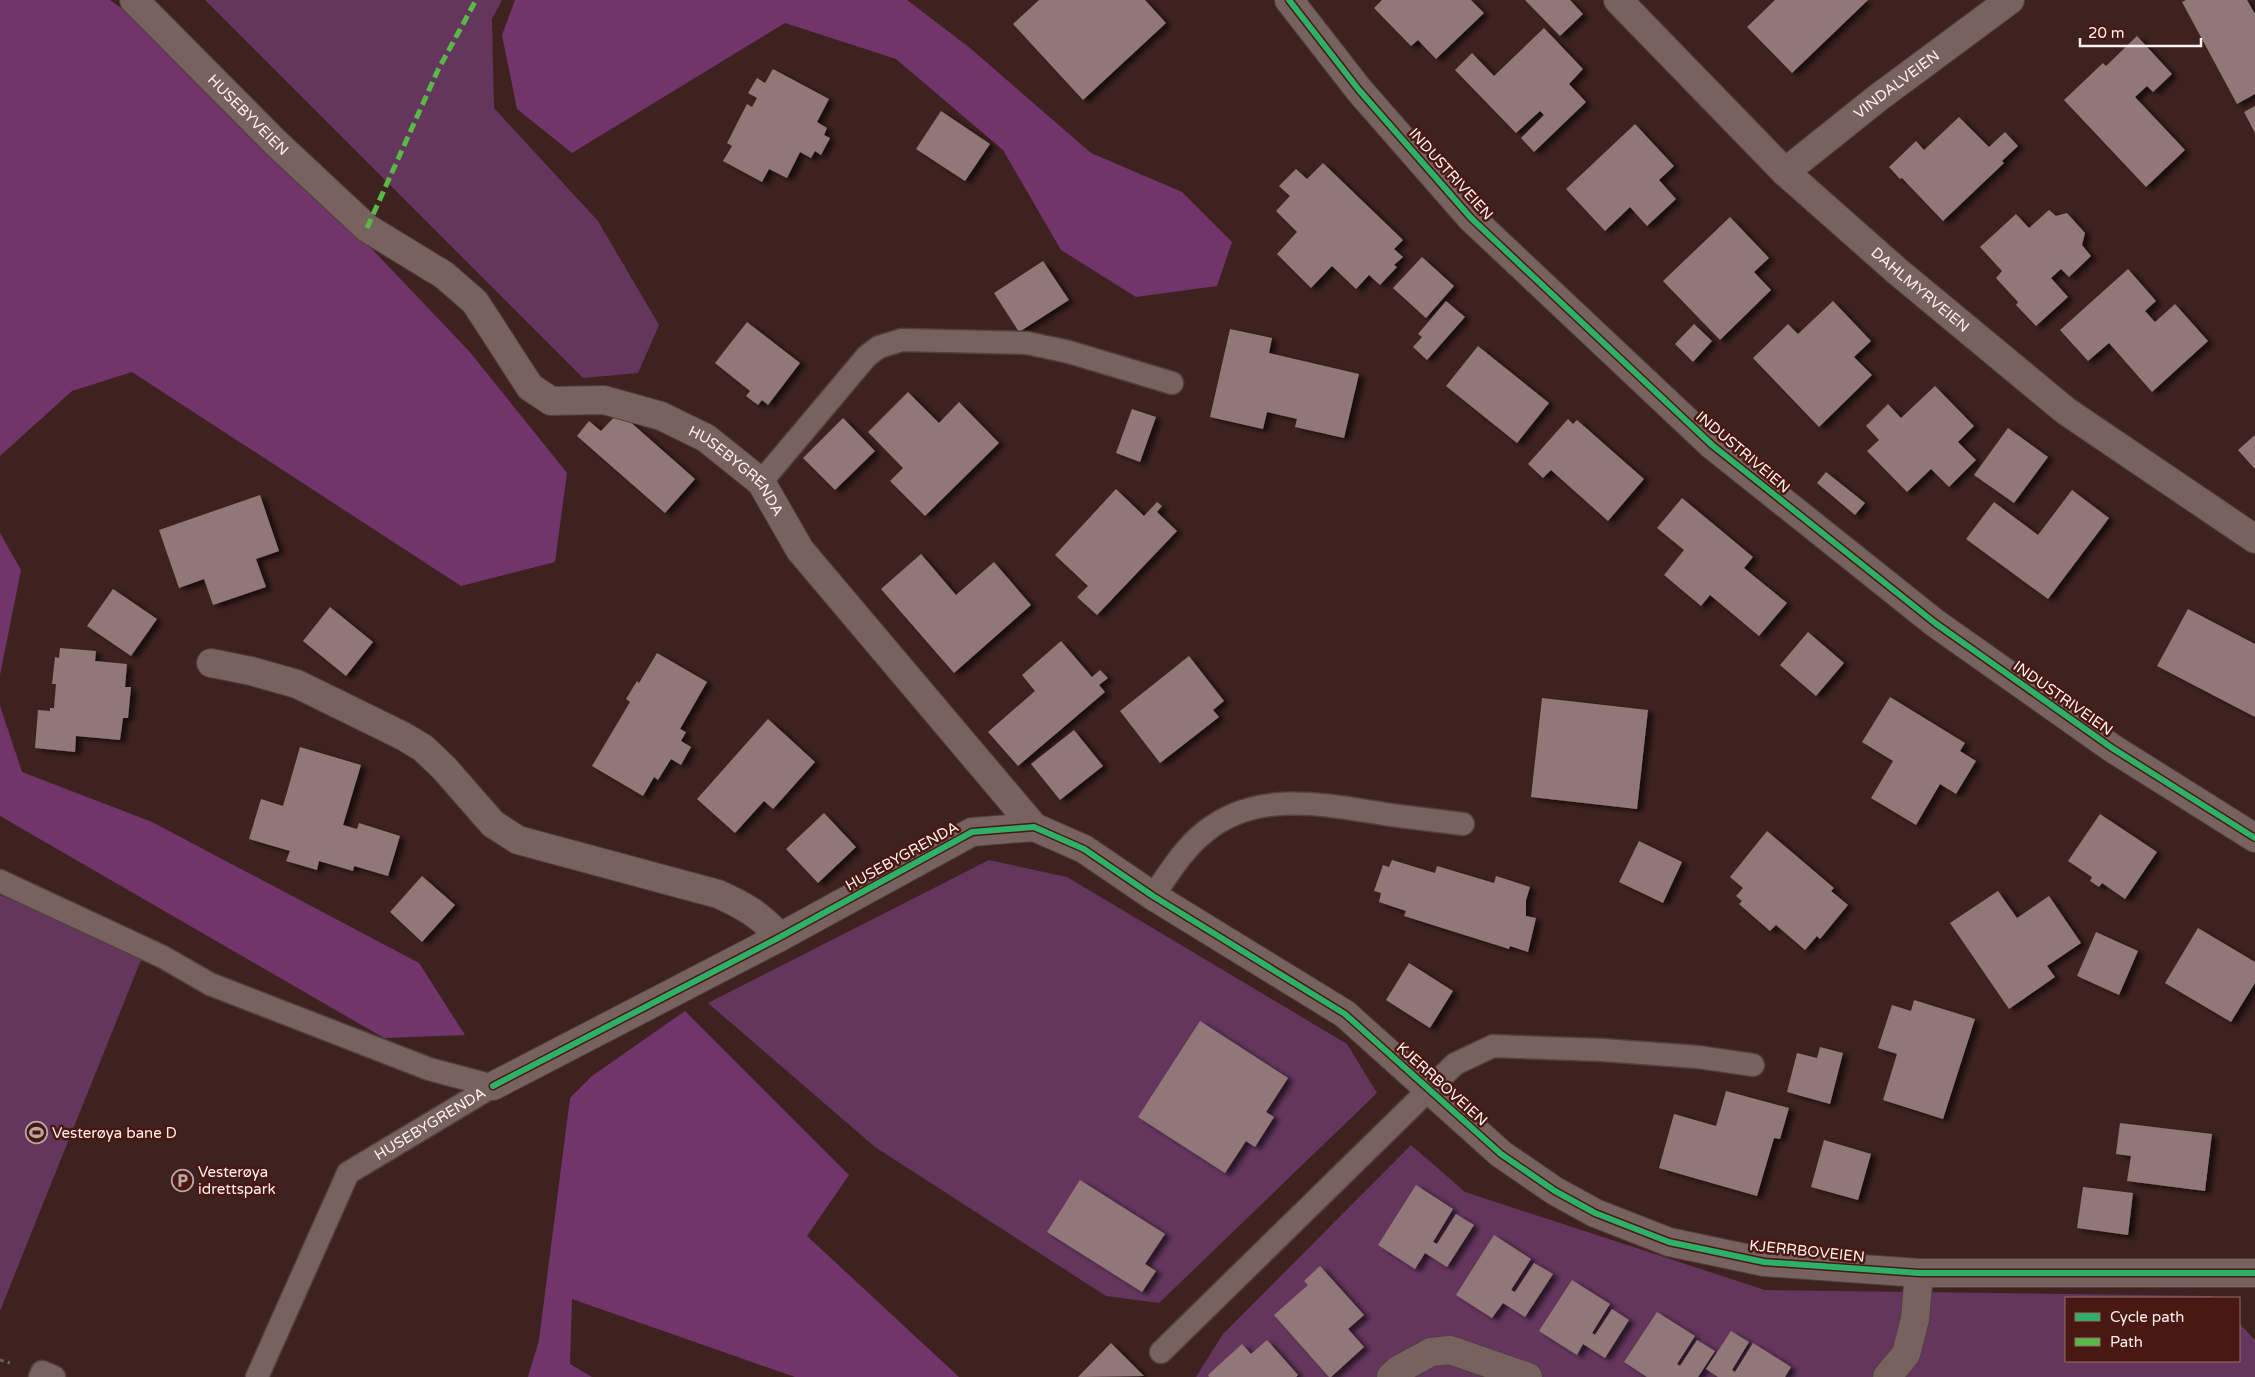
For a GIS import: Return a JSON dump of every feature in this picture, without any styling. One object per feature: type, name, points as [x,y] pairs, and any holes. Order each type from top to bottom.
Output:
[{"type":"street","name":"HUSEBYVEIEN","points":[[134,0],[276,144],[367,228]]},
{"type":"street","name":"INDUSTRIVEIEN","points":[[1288,0],[1359,90],[1471,218],[1712,445],[1935,623],[2112,748],[2255,838]]},
{"type":"street","name":"DAHLMYRVEIEN","points":[[1618,0],[1785,172],[1897,271],[2066,411],[2255,538]]},
{"type":"street","name":"VINDALVEIEN","points":[[1785,172],[1879,97],[2010,0]]},
{"type":"street","name":"HUSEBYGRENDA","points":[[367,228],[444,275],[475,302],[530,386],[551,401],[604,400],[660,416],[706,438],[761,482],[800,550],[1034,827],[1084,849],[1153,896],[1345,1014]]},
{"type":"street","points":[[211,664],[251,670],[297,684],[403,736],[423,748],[444,768],[493,824],[518,840],[718,894],[756,914],[780,937]]},
{"type":"street","name":"HUSEBYGRENDA","points":[[493,1086],[780,937],[972,832],[1034,827]]},
{"type":"street","name":"KJERRBOVEIEN","points":[[1345,1014],[1501,1154],[1554,1191],[1595,1213],[1669,1242],[1764,1262],[1919,1273],[2255,1273]]},
{"type":"street","points":[[1887,1377],[1906,1354],[1915,1319],[1919,1273]]},
{"type":"street","points":[[1391,1377],[1398,1370],[1431,1352],[1450,1350],[1528,1377]]},
{"type":"lane","points":[[761,482],[867,356],[879,347],[902,340],[1027,343],[1069,352],[1172,383]]},
{"type":"lane","points":[[1153,896],[1194,841],[1222,821],[1248,810],[1293,802],[1321,804],[1463,824]]},
{"type":"lane","points":[[0,881],[163,957],[210,984],[429,1069],[493,1086]]},
{"type":"lane","points":[[1162,1352],[1455,1064],[1493,1046],[1602,1050],[1698,1057],[1753,1065]]},
{"type":"lane","name":"HUSEBYGRENDA","points":[[257,1377],[348,1173],[493,1086]]},
{"type":"lane","points":[[40,1377],[42,1372],[54,1377]]},
{"type":"shaded area","points":[[0,0],[110,0],[189,57],[469,351],[567,473],[555,562],[461,586],[132,372],[72,391],[0,456]]},
{"type":"shaded area","points":[[205,0],[502,0],[492,19],[494,108],[598,221],[659,325],[638,373],[583,378]]},
{"type":"shaded area","points":[[515,0],[907,0],[970,48],[1091,153],[1182,192],[1232,242],[1217,286],[1136,297],[1061,250],[1003,150],[896,59],[785,23],[572,153],[517,109],[502,35]]},
{"type":"shaded area","points":[[0,533],[21,570],[0,675]]},
{"type":"shaded area","points":[[0,706],[22,772],[152,822],[419,963],[465,1035],[384,1038],[0,816]]},
{"type":"shaded area","points":[[989,860],[1067,877],[1347,1044],[1377,1093],[1159,1303],[1106,1296],[875,1147],[708,1003]]},
{"type":"shaded area","name":"Vesterøya bane D","points":[[0,895],[143,955],[0,1311]]},
{"type":"shaded area","points":[[685,1011],[849,1175],[807,1236],[959,1377],[795,1377],[572,1299],[570,1364],[592,1377],[528,1377],[539,1340],[570,1098],[592,1076]]},
{"type":"shaded area","points":[[1411,1145],[1465,1192],[1765,1290],[2212,1296],[2214,1297],[2065,1297],[2065,1362],[2240,1362],[2240,1324],[2255,1340],[2255,1377],[1196,1377],[1223,1334]]},
{"type":"building","points":[[1039,0],[1145,0],[1166,23],[1083,100],[1013,24]]},
{"type":"building","points":[[1382,0],[1471,0],[1484,13],[1436,59],[1418,40],[1411,46],[1374,8]]},
{"type":"building","points":[[1525,0],[1570,0],[1583,14],[1560,36]]},
{"type":"building","points":[[1775,0],[1868,0],[1792,73],[1747,27]]},
{"type":"building","points":[[2186,0],[2247,0],[2255,14],[2255,94],[2237,104],[2182,2]]},
{"type":"building","points":[[1544,28],[1583,69],[1569,84],[1586,102],[1534,152],[1521,138],[1544,115],[1540,111],[1516,133],[1455,70],[1472,53],[1494,76]]},
{"type":"building","points":[[2137,36],[2172,74],[2153,92],[2147,86],[2135,97],[2185,150],[2146,187],[2064,100],[2103,63],[2106,66]]},
{"type":"building","points":[[773,69],[829,99],[817,122],[827,128],[824,135],[830,138],[821,155],[815,151],[811,158],[800,152],[787,178],[769,169],[762,182],[723,161],[732,146],[727,143],[747,104],[752,107],[757,98],[748,93],[757,78],[765,83]]},
{"type":"building","points":[[2255,106],[2255,133],[2244,112]]},
{"type":"building","points":[[941,111],[990,144],[965,181],[916,149]]},
{"type":"building","points":[[1959,117],[1989,147],[2005,132],[2018,146],[2002,161],[2004,163],[1943,221],[1889,167],[1916,141],[1924,150]]},
{"type":"building","points":[[1635,124],[1674,166],[1659,180],[1676,199],[1647,226],[1630,207],[1605,231],[1566,189]]},
{"type":"building","points":[[1323,163],[1403,240],[1394,249],[1403,257],[1394,265],[1397,267],[1380,285],[1369,275],[1356,289],[1332,266],[1311,288],[1277,254],[1297,232],[1276,211],[1290,196],[1279,186],[1296,169],[1307,179]]},
{"type":"building","points":[[2049,210],[2056,216],[2067,213],[2085,233],[2082,245],[2091,256],[2069,277],[2061,269],[2051,278],[2068,297],[2036,326],[2016,305],[2018,302],[1996,278],[2002,271],[1980,247],[2016,214],[2029,228]]},
{"type":"building","points":[[1730,217],[1769,258],[1754,272],[1771,290],[1720,340],[1663,281]]},
{"type":"building","points":[[1422,257],[1454,286],[1426,318],[1393,288]]},
{"type":"building","points":[[1043,261],[1069,300],[1019,332],[994,293]]},
{"type":"building","points":[[2128,269],[2156,301],[2145,311],[2155,322],[2175,304],[2208,341],[2152,392],[2109,343],[2088,361],[2060,330]]},
{"type":"building","points":[[1446,301],[1465,317],[1427,360],[1413,347],[1422,337],[1418,334]]},
{"type":"building","points":[[1833,301],[1871,341],[1854,357],[1872,375],[1819,427],[1753,358],[1788,324],[1798,334]]},
{"type":"building","points":[[747,322],[800,363],[768,405],[762,400],[758,405],[746,396],[750,391],[715,363]]},
{"type":"building","points":[[1694,324],[1712,341],[1693,362],[1675,344]]},
{"type":"building","points":[[1230,329],[1272,338],[1269,353],[1359,374],[1344,438],[1295,427],[1297,419],[1267,412],[1263,429],[1210,417]]},
{"type":"building","points":[[1478,346],[1549,403],[1517,443],[1446,386]]},
{"type":"building","points":[[1935,386],[1974,426],[1958,442],[1976,460],[1949,487],[1931,469],[1907,492],[1867,451],[1879,440],[1866,426],[1888,404],[1901,418]]},
{"type":"building","points":[[908,392],[939,423],[959,402],[999,443],[925,516],[890,481],[903,468],[868,432]]},
{"type":"building","points":[[1132,409],[1156,417],[1140,462],[1116,453]]},
{"type":"building","points":[[619,412],[695,479],[665,513],[577,436],[589,421],[601,431]]},
{"type":"building","points":[[843,418],[875,451],[835,490],[803,458]]},
{"type":"building","points":[[1568,419],[1573,424],[1577,420],[1644,479],[1608,521],[1551,470],[1543,478],[1528,464]]},
{"type":"building","points":[[2008,428],[2048,457],[2014,503],[1974,475]]},
{"type":"building","points":[[2255,435],[2255,469],[2238,450]]},
{"type":"building","points":[[1826,472],[1865,503],[1855,515],[1817,483]]},
{"type":"building","points":[[1116,489],[1144,516],[1157,502],[1162,506],[1157,512],[1177,531],[1097,615],[1077,597],[1088,586],[1055,555]]},
{"type":"building","points":[[2072,490],[2109,518],[2048,599],[1966,539],[1994,502],[2038,535]]},
{"type":"building","points":[[260,495],[279,551],[256,559],[266,587],[213,605],[204,579],[179,588],[159,530]]},
{"type":"building","points":[[1682,498],[1753,557],[1744,568],[1787,603],[1759,636],[1710,595],[1701,606],[1664,575],[1684,550],[1657,528]]},
{"type":"building","points":[[921,554],[956,595],[994,562],[1031,605],[954,673],[881,589]]},
{"type":"building","points":[[113,589],[157,619],[131,656],[87,626]]},
{"type":"building","points":[[330,607],[373,642],[346,676],[303,641]]},
{"type":"building","points":[[2188,609],[2255,644],[2255,717],[2157,666]]},
{"type":"building","points":[[1808,632],[1844,663],[1816,696],[1780,665]]},
{"type":"building","points":[[1061,641],[1092,677],[1100,670],[1108,678],[1099,685],[1105,692],[1018,766],[988,732],[1035,691],[1022,675]]},
{"type":"building","points":[[60,648],[96,651],[95,661],[127,664],[125,687],[131,687],[128,718],[123,718],[120,740],[76,736],[75,752],[35,748],[38,710],[50,711],[50,708],[54,708],[56,684],[52,684],[55,657],[59,658]]},
{"type":"building","points":[[657,653],[707,682],[680,729],[686,732],[681,741],[691,747],[681,765],[671,759],[658,780],[654,777],[643,796],[592,766],[630,702],[626,699],[637,681],[639,683]]},
{"type":"building","points":[[1189,656],[1224,701],[1213,710],[1219,717],[1160,763],[1120,711]]},
{"type":"building","points":[[1890,697],[1965,743],[1960,751],[1976,761],[1956,794],[1940,784],[1916,825],[1871,798],[1893,761],[1862,742]]},
{"type":"building","points":[[1542,698],[1648,710],[1637,809],[1531,797]]},
{"type":"building","points":[[768,719],[815,762],[773,809],[764,801],[735,833],[697,799]]},
{"type":"building","points":[[1074,730],[1103,766],[1060,800],[1031,764]]},
{"type":"building","points":[[300,747],[361,765],[343,825],[357,829],[359,823],[400,836],[388,876],[354,866],[353,871],[319,861],[317,870],[286,861],[290,851],[249,839],[261,799],[283,806]]},
{"type":"building","points":[[824,813],[856,847],[818,883],[786,849]]},
{"type":"building","points":[[2100,814],[2157,852],[2125,899],[2102,883],[2099,887],[2090,881],[2092,877],[2068,861]]},
{"type":"building","points":[[1767,831],[1834,888],[1831,891],[1848,905],[1820,939],[1817,936],[1805,950],[1776,925],[1770,931],[1739,904],[1742,901],[1736,896],[1743,888],[1730,877]]},
{"type":"building","points":[[1639,841],[1682,862],[1663,903],[1619,882]]},
{"type":"building","points":[[1392,860],[1435,873],[1437,866],[1494,883],[1496,876],[1530,887],[1526,900],[1526,916],[1536,918],[1528,952],[1510,946],[1509,949],[1404,916],[1406,911],[1379,902],[1381,893],[1374,891],[1383,865],[1389,867]]},
{"type":"building","points":[[422,876],[455,905],[422,942],[390,912]]},
{"type":"building","points":[[1998,891],[2017,918],[2049,896],[2081,943],[2047,966],[2055,977],[2009,1009],[1950,923]]},
{"type":"building","points":[[2198,928],[2255,962],[2255,983],[2231,1022],[2165,983]]},
{"type":"building","points":[[2096,932],[2138,951],[2119,995],[2077,976]]},
{"type":"building","points":[[1409,963],[1453,991],[1430,1028],[1386,1000]]},
{"type":"building","points":[[1914,1000],[1975,1019],[1943,1119],[1883,1100],[1897,1054],[1878,1048],[1892,1005],[1911,1011]]},
{"type":"building","points":[[1200,1021],[1288,1078],[1266,1112],[1274,1117],[1255,1147],[1246,1141],[1225,1173],[1138,1117]]},
{"type":"building","points":[[1820,1047],[1843,1053],[1830,1104],[1787,1092],[1797,1053],[1817,1058]]},
{"type":"building","points":[[1726,1091],[1789,1108],[1780,1139],[1774,1138],[1757,1196],[1659,1168],[1674,1114],[1716,1126]]},
{"type":"building","points":[[2120,1123],[2212,1134],[2205,1191],[2127,1181],[2131,1156],[2116,1154]]},
{"type":"building","points":[[1824,1140],[1871,1154],[1858,1200],[1811,1187]]},
{"type":"building","points":[[1080,1180],[1165,1234],[1145,1264],[1156,1271],[1142,1292],[1047,1232]]},
{"type":"building","points":[[1416,1185],[1453,1209],[1433,1242],[1437,1244],[1456,1214],[1474,1225],[1447,1267],[1425,1253],[1415,1269],[1378,1245]]},
{"type":"building","points":[[2083,1187],[2133,1193],[2128,1235],[2077,1228]]},
{"type":"building","points":[[1494,1235],[1531,1259],[1511,1290],[1515,1292],[1534,1263],[1553,1274],[1525,1317],[1503,1303],[1492,1318],[1456,1295]]},
{"type":"building","points":[[1320,1266],[1364,1315],[1348,1329],[1364,1347],[1331,1377],[1274,1315],[1308,1285],[1304,1281]]},
{"type":"building","points":[[1572,1280],[1610,1304],[1592,1333],[1595,1335],[1612,1309],[1629,1320],[1605,1358],[1583,1344],[1577,1355],[1539,1331]]},
{"type":"building","points":[[1657,1312],[1695,1336],[1677,1364],[1680,1366],[1697,1340],[1715,1351],[1698,1377],[1647,1377],[1624,1362]]},
{"type":"building","points":[[1731,1331],[1749,1342],[1732,1370],[1735,1372],[1753,1343],[1791,1367],[1785,1377],[1718,1377],[1706,1369]]},
{"type":"building","points":[[1267,1340],[1298,1375],[1296,1377],[1209,1377],[1208,1375],[1242,1344],[1251,1354]]},
{"type":"building","points":[[1111,1343],[1144,1376],[1078,1377]]},
{"type":"marked path","points":[[367,228],[438,70],[476,0]]},
{"type":"cycle path","points":[[1289,0],[1359,90],[1471,218],[1712,445],[1935,623],[2112,748],[2255,838]]},
{"type":"cycle path","points":[[493,1086],[780,937],[972,832],[1034,827],[1084,849],[1153,896],[1345,1014],[1501,1154],[1555,1191],[1595,1213],[1669,1242],[1764,1262],[1919,1273],[2255,1273]]},
{"type":"place","name":"Vesterøya bane D","points":[[36,1133]]},
{"type":"place","name":"Vesterøya idrettspark","points":[[182,1181]]}]
